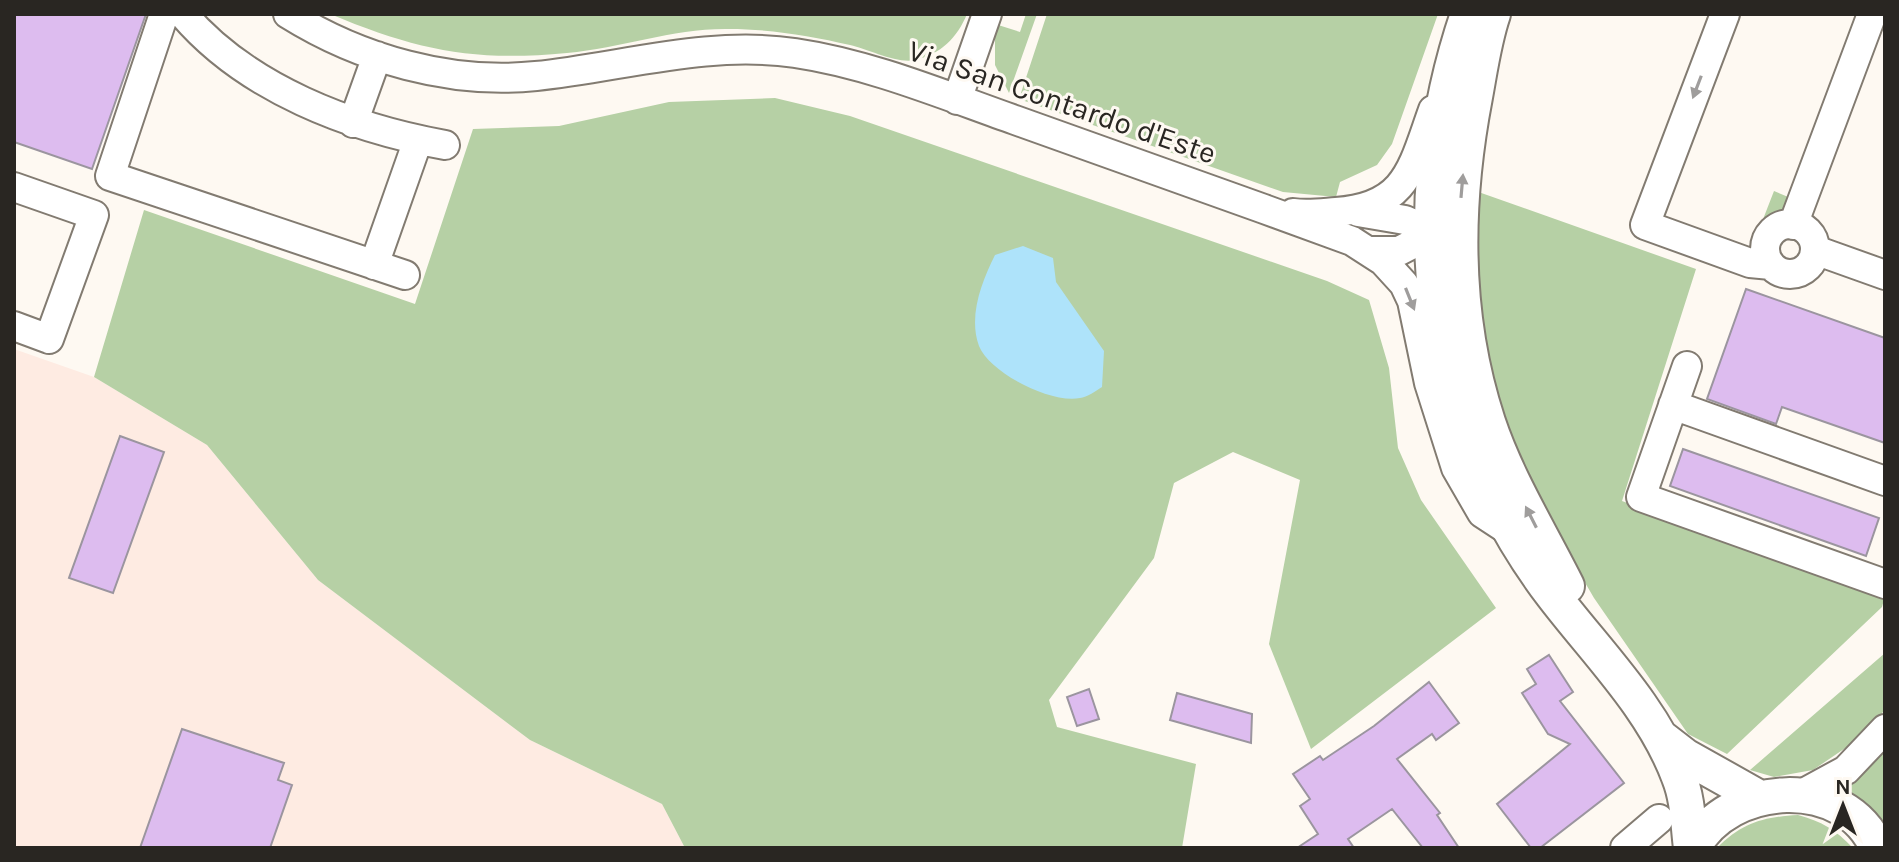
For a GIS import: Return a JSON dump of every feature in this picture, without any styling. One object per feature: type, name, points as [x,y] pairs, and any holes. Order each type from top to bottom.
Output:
[{"type":"main road","points":[[1493,14],[1446,233],[1437,318],[1451,395],[1475,462],[1511,532],[1553,596],[1589,638],[1662,739],[1680,778],[1692,848]]},
{"type":"main road","points":[[1465,23],[1438,144],[1446,233],[1468,353],[1489,425],[1589,638]]},
{"type":"main road","points":[[1662,739],[1685,756],[1758,797]]},
{"type":"main road","points":[[1692,848],[1723,813],[1758,797],[1800,795],[1827,802],[1850,815],[1877,848]]},
{"type":"street","points":[[164,14],[110,176],[405,275]]},
{"type":"street","points":[[183,14],[237,61],[303,101],[353,123],[432,142],[374,265]]},
{"type":"street","name":"Via San Contardo d'Este","points":[[288,14],[330,38],[377,56],[440,72],[510,77],[682,54],[767,49],[829,59],[957,100],[1253,204],[1371,251],[1393,269],[1412,301],[1438,414],[1469,496],[1482,513],[1511,532]]},
{"type":"street","points":[[957,100],[987,14]]},
{"type":"street","points":[[1725,14],[1645,225],[1750,263],[1771,265]]},
{"type":"street","points":[[1793,225],[1872,14]]},
{"type":"street","name":"Via San Contardo d'Este","points":[[1351,211],[1385,200],[1405,182],[1415,163],[1465,23]]},
{"type":"street","points":[[353,123],[377,56]]},
{"type":"street","points":[[14,187],[94,215],[49,339],[14,326]]},
{"type":"street","name":"Via San Contardo d'Este","points":[[1253,204],[1301,214],[1351,211],[1405,220],[1446,233]]},
{"type":"street","points":[[1793,225],[1806,229],[1815,250],[1812,262],[1801,272],[1781,272],[1771,265],[1766,255],[1767,239],[1780,227],[1793,225]]},
{"type":"street","name":"Via San Contardo d'Este","points":[[1371,251],[1399,251],[1446,233]]},
{"type":"street","points":[[1815,250],[1885,275]]},
{"type":"street","points":[[1687,366],[1641,497],[1885,584]]},
{"type":"street","points":[[1673,405],[1885,481]]},
{"type":"street","points":[[1800,795],[1846,770],[1885,729]]},
{"type":"street","points":[[1625,848],[1659,819]]},
{"type":"shaded area","points":[[14,349],[94,377],[207,445],[318,580],[530,740],[662,804],[685,848],[14,848]]},
{"type":"green space","points":[[330,14],[967,14],[953,38],[940,49],[908,61],[805,36],[729,29],[688,32],[567,53],[473,54],[418,45]]},
{"type":"green space","points":[[1026,14],[1037,14],[1009,93],[995,65],[995,24],[1020,32]]},
{"type":"green space","points":[[1047,14],[1438,14],[1392,144],[1377,165],[1340,182],[1336,197],[1283,192],[1019,99]]},
{"type":"green space","points":[[775,98],[850,116],[1327,281],[1369,300],[1389,368],[1398,448],[1421,500],[1496,608],[1311,749],[1269,644],[1300,480],[1233,452],[1174,483],[1154,558],[1049,700],[1057,727],[1196,764],[1182,848],[685,848],[662,804],[530,740],[318,580],[207,445],[94,377],[144,210],[415,304],[473,129],[559,126],[669,102]]},
{"type":"green space","points":[[1470,189],[1696,269],[1622,501],[1885,596],[1882,607],[1727,754],[1688,734],[1594,598],[1530,488],[1493,398],[1475,310]]},
{"type":"green space","points":[[1774,191],[1793,199],[1787,213],[1760,227]]},
{"type":"green space","points":[[1885,653],[1885,709],[1869,732],[1813,770],[1774,777],[1750,770]]},
{"type":"green space","points":[[1885,746],[1885,823],[1884,831],[1833,788]]},
{"type":"green space","points":[[1798,815],[1828,827],[1853,848],[1717,848],[1744,827],[1774,817]]},
{"type":"water","points":[[1023,246],[1053,258],[1056,282],[1104,351],[1102,387],[1086,396],[1068,399],[1023,384],[995,366],[979,346],[976,311],[990,265],[995,255]]},
{"type":"building","points":[[14,14],[146,14],[92,169],[14,142]]},
{"type":"building","points":[[1746,289],[1885,338],[1885,443],[1782,407],[1776,424],[1707,399]]},
{"type":"building","points":[[120,436],[164,452],[113,593],[69,578]]},
{"type":"building","points":[[1683,449],[1879,518],[1866,556],[1670,486]]},
{"type":"building","points":[[1549,655],[1573,692],[1560,701],[1624,783],[1540,848],[1531,848],[1497,804],[1570,744],[1548,734],[1522,693],[1536,684],[1527,669]]},
{"type":"building","points":[[1429,682],[1459,723],[1436,740],[1432,734],[1397,759],[1440,813],[1437,815],[1459,848],[1423,848],[1392,809],[1348,839],[1354,848],[1297,848],[1318,834],[1300,806],[1310,799],[1293,774],[1320,756],[1323,760],[1374,726]]},
{"type":"building","points":[[1089,689],[1099,719],[1077,726],[1067,697]]},
{"type":"building","points":[[1177,693],[1252,714],[1251,743],[1170,720]]},
{"type":"building","points":[[182,729],[284,763],[278,780],[292,785],[270,848],[140,848]]}]
